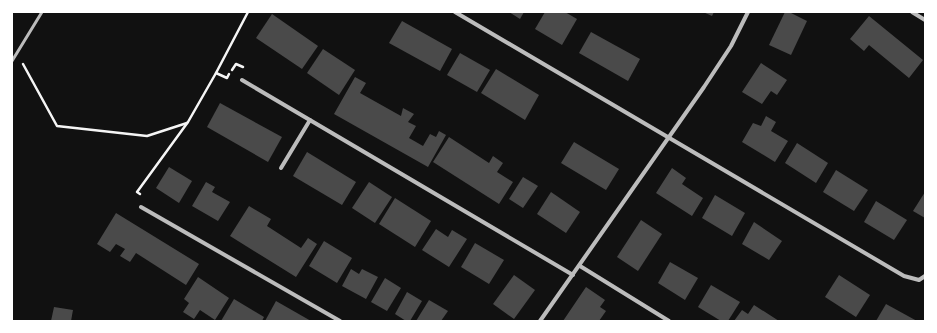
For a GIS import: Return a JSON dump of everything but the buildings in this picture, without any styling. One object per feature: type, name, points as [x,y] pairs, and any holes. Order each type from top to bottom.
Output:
[{"type":"street","points":[[455,12],[904,276],[919,280],[925,276]]},
{"type":"street","points":[[540,321],[574,275],[730,46],[748,12]]},
{"type":"street","points":[[912,12],[925,20]]},
{"type":"street","points":[[242,80],[574,275]]},
{"type":"street","points":[[281,168],[310,120]]},
{"type":"street","points":[[141,207],[340,321]]},
{"type":"street","points":[[580,266],[669,321]]},
{"type":"lane","points":[[12,61],[42,12]]},
{"type":"path","points":[[141,207],[147,199],[137,192],[188,122],[248,12]]},
{"type":"path","points":[[17,53],[57,126],[146,136],[188,122]]}]
